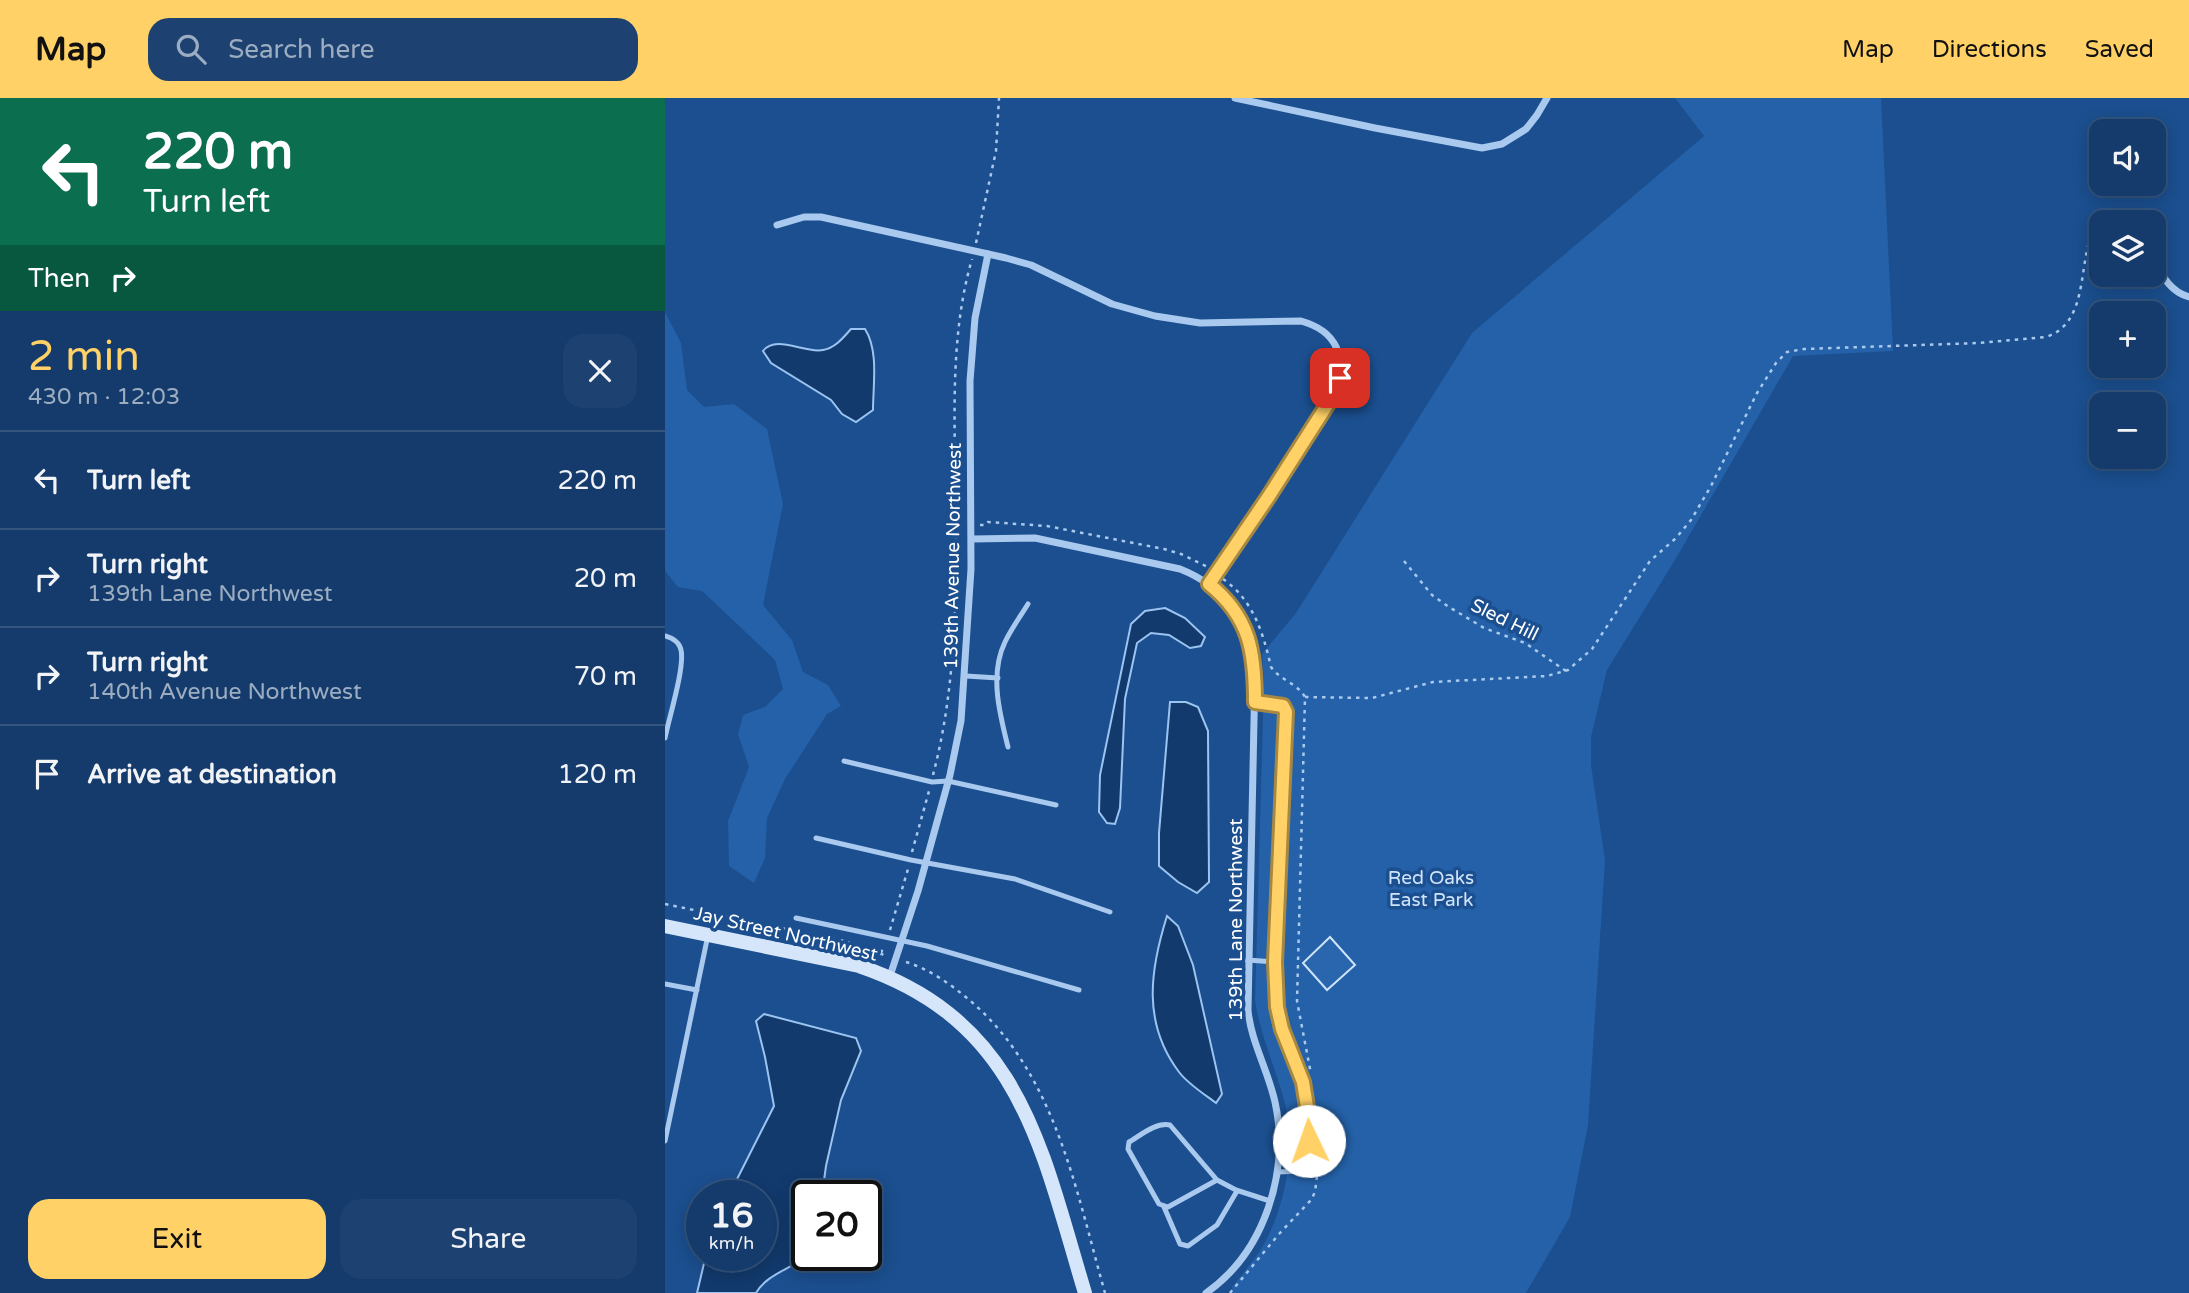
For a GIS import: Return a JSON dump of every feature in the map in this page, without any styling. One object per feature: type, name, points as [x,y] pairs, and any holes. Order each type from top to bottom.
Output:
[{"type":"street","points":[[1235,98],[1482,148],[1502,144],[1526,129],[1538,116],[1547,98]]},
{"type":"street","points":[[777,225],[804,217],[821,217],[1031,265],[1133,311],[1200,323],[1301,321],[1315,325],[1327,334],[1341,357],[1336,391],[1209,584]]},
{"type":"street","name":"139th Avenue Northwest","points":[[890,976],[926,861],[961,721],[966,676],[972,539],[970,381],[975,318],[988,254]]},
{"type":"street","points":[[2166,281],[2189,297]]},
{"type":"street","name":"139th Lane Northwest","points":[[972,539],[1025,538],[1050,541],[1163,565],[1191,574],[1209,584],[1233,607],[1249,637],[1253,654],[1255,702],[1247,960],[1249,1028],[1270,1083],[1278,1119],[1277,1172],[1270,1201],[1248,1248],[1210,1292]]},
{"type":"street","name":"Jay Street Northwest","points":[[665,926],[859,966],[890,976],[946,1010],[977,1038],[1008,1078],[1034,1129],[1084,1293]]},
{"type":"lane","points":[[1008,747],[998,702],[1000,655],[1028,604]]},
{"type":"lane","points":[[665,636],[677,642],[681,650],[680,671],[665,738]]},
{"type":"lane","points":[[966,676],[998,678]]},
{"type":"lane","points":[[1255,702],[1283,706],[1286,712],[1275,962],[1277,1007],[1282,1029],[1303,1082],[1309,1119],[1309,1163],[1305,1171],[1277,1172]]},
{"type":"lane","points":[[844,761],[932,782],[948,781],[1056,805]]},
{"type":"lane","points":[[816,838],[911,860],[1015,879],[1110,912]]},
{"type":"lane","points":[[796,918],[903,940],[1079,990]]},
{"type":"lane","points":[[665,1141],[667,1118],[708,935]]},
{"type":"lane","points":[[1247,960],[1275,962]]},
{"type":"lane","points":[[665,984],[697,990]]},
{"type":"lane","points":[[1237,1191],[1217,1225],[1188,1246],[1180,1244],[1164,1207],[1159,1204],[1128,1149],[1129,1142],[1156,1126],[1170,1125],[1217,1180],[1237,1191],[1270,1201]]},
{"type":"lane","points":[[1164,1207],[1217,1180]]},
{"type":"path","points":[[977,237],[996,150],[999,98]]},
{"type":"path","points":[[1305,697],[1372,698],[1433,682],[1547,676],[1566,671],[1592,649],[1641,571],[1691,520],[1757,393],[1781,357],[1792,350],[1804,349],[1979,344],[2046,338],[2064,329],[2073,317],[2089,244]]},
{"type":"path","points":[[665,904],[844,941],[881,953],[911,860],[944,727],[951,660],[955,572],[956,349],[971,263]]},
{"type":"path","points":[[985,525],[988,522],[1047,526],[1164,549],[1209,567]]},
{"type":"path","name":"Sled Hill","points":[[1404,561],[1432,595],[1449,607],[1484,628],[1525,643],[1566,671]]},
{"type":"path","points":[[1299,960],[1298,1011],[1307,1041],[1311,1076]]},
{"type":"path","points":[[1230,1293],[1311,1200],[1319,1159]]},
{"type":"green space","name":"Red Oaks East Park","points":[[1675,98],[1881,98],[1893,351],[1793,356],[1675,560],[1607,670],[1591,737],[1591,765],[1605,860],[1588,1125],[1570,1217],[1526,1293],[1233,1293],[1232,1287],[1257,1256],[1272,1227],[1284,1190],[1289,1150],[1287,1111],[1255,1001],[1264,683],[1262,654],[1296,613],[1472,333],[1704,136]]},
{"type":"green space","points":[[665,312],[681,343],[687,390],[704,407],[734,404],[767,429],[783,504],[763,605],[792,640],[803,672],[828,685],[841,706],[827,714],[785,779],[767,818],[765,858],[754,883],[729,866],[728,821],[749,767],[738,734],[743,715],[765,707],[783,689],[775,660],[702,591],[678,587],[665,571]]},
{"type":"shaded area","points":[[851,329],[865,329],[874,358],[873,410],[856,422],[842,414],[831,400],[771,363],[763,351],[775,344],[827,349]]},
{"type":"shaded area","points":[[1165,608],[1185,618],[1205,637],[1201,646],[1190,648],[1169,635],[1151,633],[1137,643],[1125,699],[1120,808],[1115,824],[1107,823],[1099,812],[1100,775],[1131,624],[1145,611]]},
{"type":"shaded area","points":[[1170,702],[1186,702],[1198,707],[1208,731],[1209,882],[1197,893],[1159,866],[1159,833]]},
{"type":"shaded area","points":[[1167,916],[1178,926],[1193,965],[1222,1094],[1216,1103],[1191,1085],[1179,1072],[1159,1035],[1154,1015],[1154,976]]},
{"type":"shaded area","points":[[764,1014],[856,1038],[861,1051],[841,1100],[824,1180],[791,1180],[791,1266],[766,1281],[756,1293],[697,1293],[702,1271],[777,1271],[777,1180],[737,1180],[774,1106],[756,1021]]},
{"type":"building","points":[[1330,937],[1355,965],[1327,990],[1303,963]]},
{"type":"route","points":[[1309,1141],[1309,1119],[1303,1082],[1282,1029],[1277,1007],[1275,962],[1286,712],[1283,706],[1275,703],[1255,702],[1255,673],[1249,637],[1233,607],[1209,584],[1283,475],[1336,391],[1340,378]]}]
